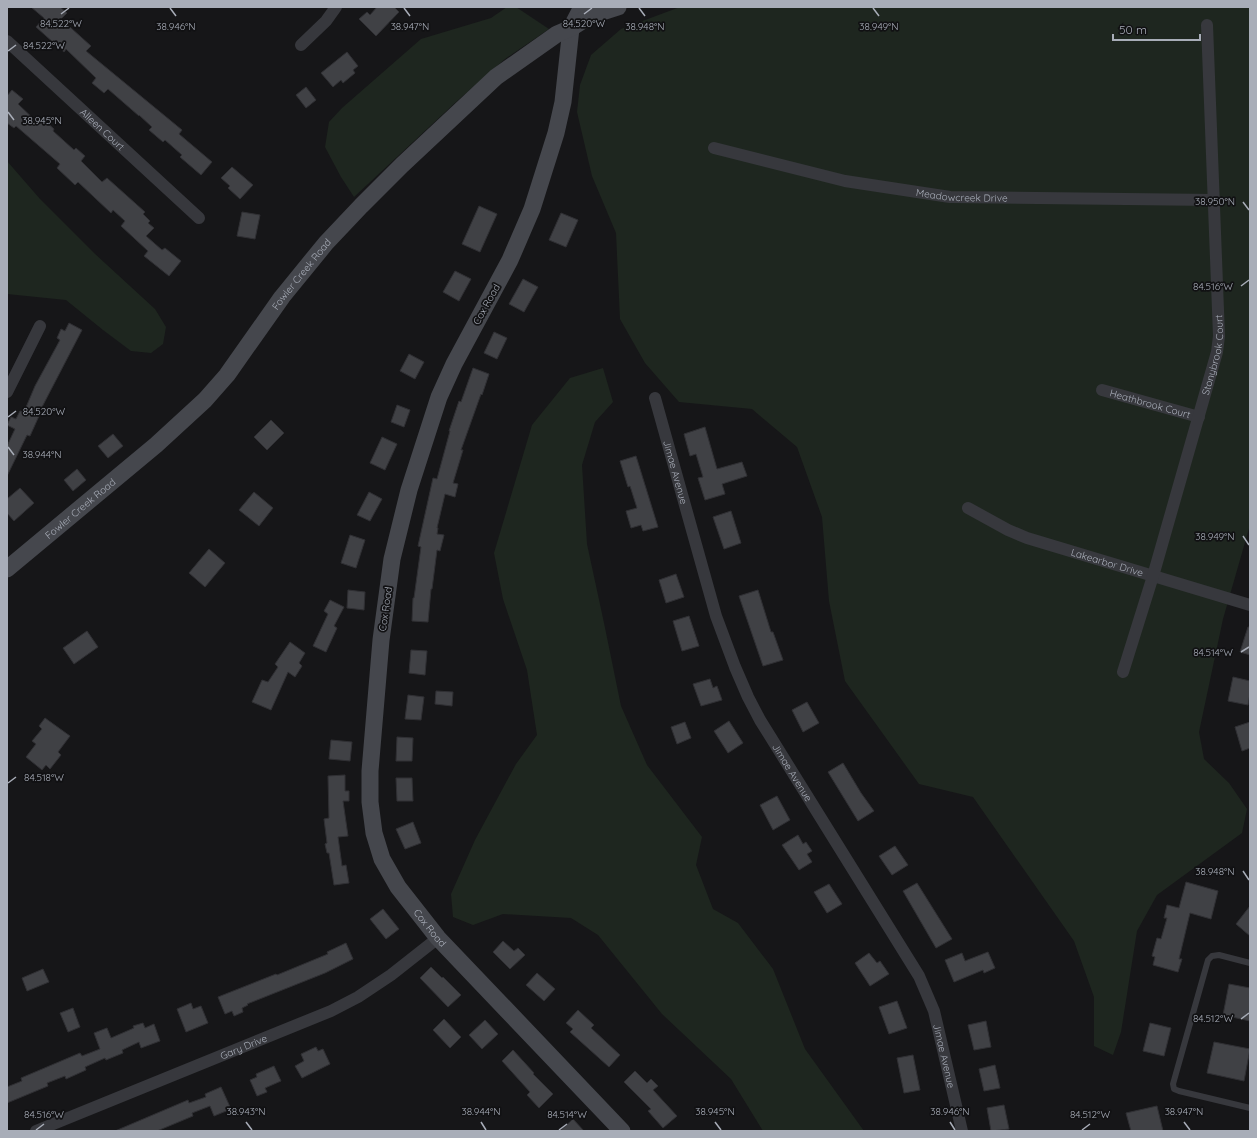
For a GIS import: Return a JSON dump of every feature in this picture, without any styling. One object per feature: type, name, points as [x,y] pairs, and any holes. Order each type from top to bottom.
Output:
[{"type":"street","points":[[301,45],[326,20],[335,7]]},
{"type":"street","points":[[571,28],[582,7]]},
{"type":"street","name":"Fowler Creek Road","points":[[7,570],[156,445],[205,400],[227,375],[282,297],[326,243],[402,165],[496,77],[557,34],[571,28],[590,16],[618,7]]},
{"type":"street","name":"Stonybrook Court","points":[[1123,672],[1153,576],[1217,352],[1218,336],[1208,25]]},
{"type":"street","name":"Cox Road","points":[[571,28],[563,102],[556,133],[532,209],[510,260],[454,364],[439,397],[408,490],[392,559],[381,640],[370,771],[370,802],[374,833],[382,859],[398,887],[438,938],[622,1131]]},
{"type":"street","name":"Alleen Court","points":[[7,41],[199,218]]},
{"type":"street","name":"Meadowcreek Drive","points":[[714,148],[845,181],[950,197],[1214,200]]},
{"type":"street","points":[[7,392],[40,326]]},
{"type":"street","name":"Heathbrook Court","points":[[1102,390],[1199,417]]},
{"type":"street","name":"Jimae Avenue","points":[[655,398],[716,616],[735,667],[760,720],[919,976],[934,1011],[962,1131]]},
{"type":"street","name":"Lakearbor Drive","points":[[968,508],[1008,530],[1027,538],[1250,605]]},
{"type":"street","name":"Gary Drive","points":[[36,1131],[331,1010],[358,997],[438,938]]},
{"type":"lane","points":[[1250,963],[1219,955],[1212,956],[1208,960],[1172,1084],[1174,1089],[1179,1091],[1250,1108]]},
{"type":"shaded area","points":[[507,7],[516,7],[549,29],[505,59],[456,102],[354,197],[341,177],[325,147],[329,122],[342,108],[421,39],[491,18]]},
{"type":"shaded area","points":[[680,7],[1250,7],[1250,525],[1223,619],[1199,732],[1204,759],[1229,783],[1247,809],[1242,833],[1157,895],[1137,931],[1121,1032],[1113,1055],[1094,1046],[1094,997],[1074,941],[973,797],[919,784],[845,681],[829,601],[822,517],[797,447],[752,409],[679,402],[645,363],[620,319],[616,233],[592,176],[577,112],[580,85],[591,55],[621,29]]},
{"type":"shaded area","points":[[7,161],[40,199],[94,253],[155,309],[166,327],[163,344],[151,353],[131,351],[66,300],[7,294]]},
{"type":"shaded area","points":[[603,368],[613,402],[595,422],[582,465],[587,544],[621,706],[647,765],[702,837],[696,865],[713,909],[738,923],[773,969],[805,1049],[864,1131],[763,1131],[731,1079],[662,1014],[598,935],[571,918],[503,914],[473,925],[453,917],[451,894],[475,840],[516,764],[537,735],[527,670],[503,599],[494,553],[532,425],[570,378]]},
{"type":"building","points":[[31,7],[60,7],[67,13],[61,19],[91,46],[86,51],[182,130],[179,134],[212,162],[201,175],[180,157],[182,155],[165,140],[163,142],[149,130],[152,127],[139,115],[108,89],[104,93],[92,83],[96,78],[66,49],[64,52],[36,27],[44,18]]},
{"type":"building","points":[[377,7],[394,7],[399,12],[376,36],[359,19],[367,12],[370,15]]},
{"type":"building","points":[[347,52],[358,66],[353,70],[355,73],[343,83],[341,80],[333,87],[321,73]]},
{"type":"building","points":[[306,87],[316,100],[306,108],[296,95]]},
{"type":"building","points":[[12,90],[23,99],[18,104],[39,124],[43,119],[54,129],[53,131],[74,150],[76,148],[85,156],[81,161],[102,182],[107,178],[145,212],[143,214],[150,221],[148,223],[154,228],[146,236],[162,250],[165,248],[181,261],[169,276],[144,256],[148,251],[121,226],[125,221],[113,210],[111,213],[78,182],[75,185],[57,168],[60,164],[16,126],[14,128],[7,123],[7,96]]},
{"type":"building","points":[[232,167],[253,185],[240,199],[228,188],[230,186],[221,178]]},
{"type":"building","points":[[479,206],[497,214],[480,252],[462,244]]},
{"type":"building","points":[[242,212],[260,215],[255,239],[237,236]]},
{"type":"building","points":[[561,213],[578,220],[566,247],[549,240]]},
{"type":"building","points":[[455,271],[471,279],[459,301],[443,292]]},
{"type":"building","points":[[523,279],[538,287],[524,312],[509,304]]},
{"type":"building","points":[[69,323],[82,330],[42,407],[30,436],[27,435],[7,476],[7,446],[15,429],[7,425],[11,417],[16,419],[20,411],[24,412],[35,386],[60,340],[57,338],[61,329],[65,331]]},
{"type":"building","points":[[494,332],[507,338],[497,359],[484,353]]},
{"type":"building","points":[[409,354],[424,362],[415,379],[400,371]]},
{"type":"building","points":[[473,368],[489,374],[461,450],[463,450],[453,483],[458,484],[455,497],[445,494],[437,528],[437,534],[444,535],[440,551],[437,550],[428,622],[412,621],[413,598],[421,547],[418,546],[433,478],[437,479],[449,431],[459,401],[461,402]]},
{"type":"building","points":[[397,405],[410,410],[404,427],[391,422]]},
{"type":"building","points":[[271,420],[284,433],[267,450],[254,437]]},
{"type":"building","points":[[705,427],[717,469],[742,462],[747,476],[722,484],[725,494],[705,500],[698,478],[703,477],[696,454],[690,456],[684,434]]},
{"type":"building","points":[[113,434],[123,446],[108,458],[98,446]]},
{"type":"building","points":[[382,437],[397,444],[385,470],[370,463]]},
{"type":"building","points":[[636,456],[658,527],[643,531],[641,525],[631,528],[626,511],[637,508],[630,486],[628,487],[620,461]]},
{"type":"building","points":[[77,469],[86,480],[73,491],[64,480]]},
{"type":"building","points":[[20,488],[34,503],[14,521],[7,513],[7,499]]},
{"type":"building","points":[[254,492],[273,508],[259,526],[239,510]]},
{"type":"building","points":[[369,492],[382,499],[370,521],[357,515]]},
{"type":"building","points":[[731,511],[741,543],[724,549],[713,517]]},
{"type":"building","points":[[350,535],[365,540],[356,568],[341,563]]},
{"type":"building","points":[[209,549],[225,563],[205,587],[189,573]]},
{"type":"building","points":[[676,574],[684,597],[666,603],[659,580]]},
{"type":"building","points":[[348,590],[365,592],[364,610],[347,608]]},
{"type":"building","points":[[758,590],[771,632],[773,632],[783,660],[763,666],[739,596]]},
{"type":"building","points":[[330,600],[344,607],[334,626],[337,628],[326,652],[313,646],[328,614],[324,611]]},
{"type":"building","points":[[689,616],[699,646],[682,651],[673,621]]},
{"type":"building","points":[[1248,627],[1250,627],[1250,655],[1240,652]]},
{"type":"building","points":[[87,631],[98,647],[74,664],[63,648]]},
{"type":"building","points":[[290,642],[305,653],[299,663],[302,666],[295,677],[288,672],[271,710],[252,702],[262,680],[268,682],[278,667],[275,664]]},
{"type":"building","points":[[411,650],[427,651],[425,675],[409,673]]},
{"type":"building","points":[[1233,677],[1250,681],[1248,705],[1228,701]]},
{"type":"building","points":[[710,679],[713,688],[717,686],[722,700],[701,706],[693,684]]},
{"type":"building","points":[[436,691],[453,692],[452,706],[435,704]]},
{"type":"building","points":[[408,695],[424,697],[421,720],[405,719]]},
{"type":"building","points":[[807,702],[819,723],[803,732],[792,710]]},
{"type":"building","points":[[45,718],[70,736],[58,752],[61,755],[50,769],[46,765],[42,770],[26,757],[36,744],[32,741],[42,729],[39,726]]},
{"type":"building","points":[[729,721],[743,743],[728,753],[714,731]]},
{"type":"building","points":[[685,722],[691,738],[677,744],[671,727]]},
{"type":"building","points":[[1250,722],[1250,748],[1242,751],[1235,727]]},
{"type":"building","points":[[397,737],[413,738],[412,761],[396,761]]},
{"type":"building","points":[[331,740],[352,742],[350,761],[329,759]]},
{"type":"building","points":[[843,763],[874,811],[858,821],[828,772]]},
{"type":"building","points":[[345,775],[345,791],[349,791],[349,801],[343,801],[348,836],[338,837],[342,866],[346,865],[349,883],[334,885],[329,853],[327,853],[325,844],[327,843],[324,819],[329,818],[328,776]]},
{"type":"building","points":[[396,778],[412,778],[413,801],[397,801]]},
{"type":"building","points":[[777,796],[790,820],[773,830],[760,805]]},
{"type":"building","points":[[413,822],[421,843],[405,849],[396,829]]},
{"type":"building","points":[[798,835],[803,844],[806,842],[812,851],[807,854],[812,862],[799,870],[782,845]]},
{"type":"building","points":[[895,846],[908,865],[892,875],[879,856]]},
{"type":"building","points":[[1186,882],[1218,891],[1211,919],[1190,913],[1179,959],[1182,959],[1178,972],[1153,965],[1155,957],[1152,956],[1157,938],[1161,939],[1167,918],[1164,918],[1167,905],[1179,908]]},
{"type":"building","points":[[917,883],[952,939],[936,948],[903,891]]},
{"type":"building","points":[[829,884],[842,904],[827,913],[814,892]]},
{"type":"building","points":[[1250,906],[1250,936],[1236,924]]},
{"type":"building","points":[[383,909],[399,929],[386,939],[370,919]]},
{"type":"building","points":[[503,941],[514,951],[518,948],[525,955],[510,969],[493,952]]},
{"type":"building","points":[[346,943],[353,959],[325,973],[247,1004],[248,1005],[242,1008],[243,1012],[234,1016],[232,1011],[225,1014],[218,997],[328,954],[327,952]]},
{"type":"building","points":[[988,952],[995,968],[984,973],[983,970],[954,982],[945,960],[962,953],[965,961]]},
{"type":"building","points":[[869,953],[877,963],[880,961],[889,974],[870,986],[855,963]]},
{"type":"building","points":[[431,967],[461,995],[448,1007],[420,978]]},
{"type":"building","points":[[43,969],[49,982],[27,991],[22,978]]},
{"type":"building","points":[[537,973],[555,989],[544,1001],[526,985]]},
{"type":"building","points":[[1229,984],[1250,988],[1250,1021],[1223,1015]]},
{"type":"building","points":[[897,1001],[907,1028],[889,1034],[879,1007]]},
{"type":"building","points":[[191,1003],[193,1009],[201,1006],[208,1023],[186,1032],[177,1009]]},
{"type":"building","points":[[73,1008],[80,1027],[68,1032],[60,1013]]},
{"type":"building","points":[[578,1010],[594,1025],[591,1028],[620,1055],[609,1067],[570,1032],[573,1029],[566,1023]]},
{"type":"building","points":[[444,1019],[461,1037],[450,1048],[433,1030]]},
{"type":"building","points":[[485,1020],[498,1034],[482,1049],[469,1035]]},
{"type":"building","points":[[986,1021],[991,1047],[974,1050],[968,1025]]},
{"type":"building","points":[[143,1023],[145,1028],[154,1024],[160,1041],[141,1048],[139,1042],[122,1050],[123,1053],[106,1060],[105,1058],[85,1067],[86,1070],[66,1079],[65,1076],[47,1083],[48,1086],[7,1103],[7,1087],[22,1081],[21,1078],[80,1053],[82,1056],[100,1049],[94,1033],[107,1028],[111,1038],[134,1028],[133,1026]]},
{"type":"building","points":[[1150,1023],[1171,1028],[1164,1056],[1143,1051]]},
{"type":"building","points":[[1214,1042],[1250,1049],[1244,1081],[1207,1073]]},
{"type":"building","points":[[316,1047],[318,1051],[323,1049],[330,1064],[302,1078],[295,1066],[304,1061],[301,1054]]},
{"type":"building","points":[[513,1050],[534,1073],[533,1074],[553,1094],[539,1108],[527,1095],[530,1092],[502,1061]]},
{"type":"building","points":[[913,1055],[920,1090],[904,1093],[897,1058]]},
{"type":"building","points":[[995,1065],[1000,1088],[984,1091],[979,1069]]},
{"type":"building","points":[[274,1066],[281,1081],[265,1088],[267,1092],[257,1096],[250,1080],[257,1077],[256,1074]]},
{"type":"building","points":[[635,1071],[647,1083],[651,1079],[658,1086],[653,1090],[677,1116],[663,1128],[648,1111],[651,1109],[624,1082]]},
{"type":"building","points":[[221,1087],[231,1109],[214,1116],[210,1106],[192,1113],[193,1116],[157,1131],[115,1131],[188,1100],[189,1103],[206,1097],[205,1094]]},
{"type":"building","points":[[1004,1105],[1009,1129],[991,1131],[987,1108]]},
{"type":"building","points":[[1157,1106],[1163,1131],[1131,1131],[1126,1113]]},
{"type":"building","points":[[573,1119],[584,1131],[560,1131]]}]
